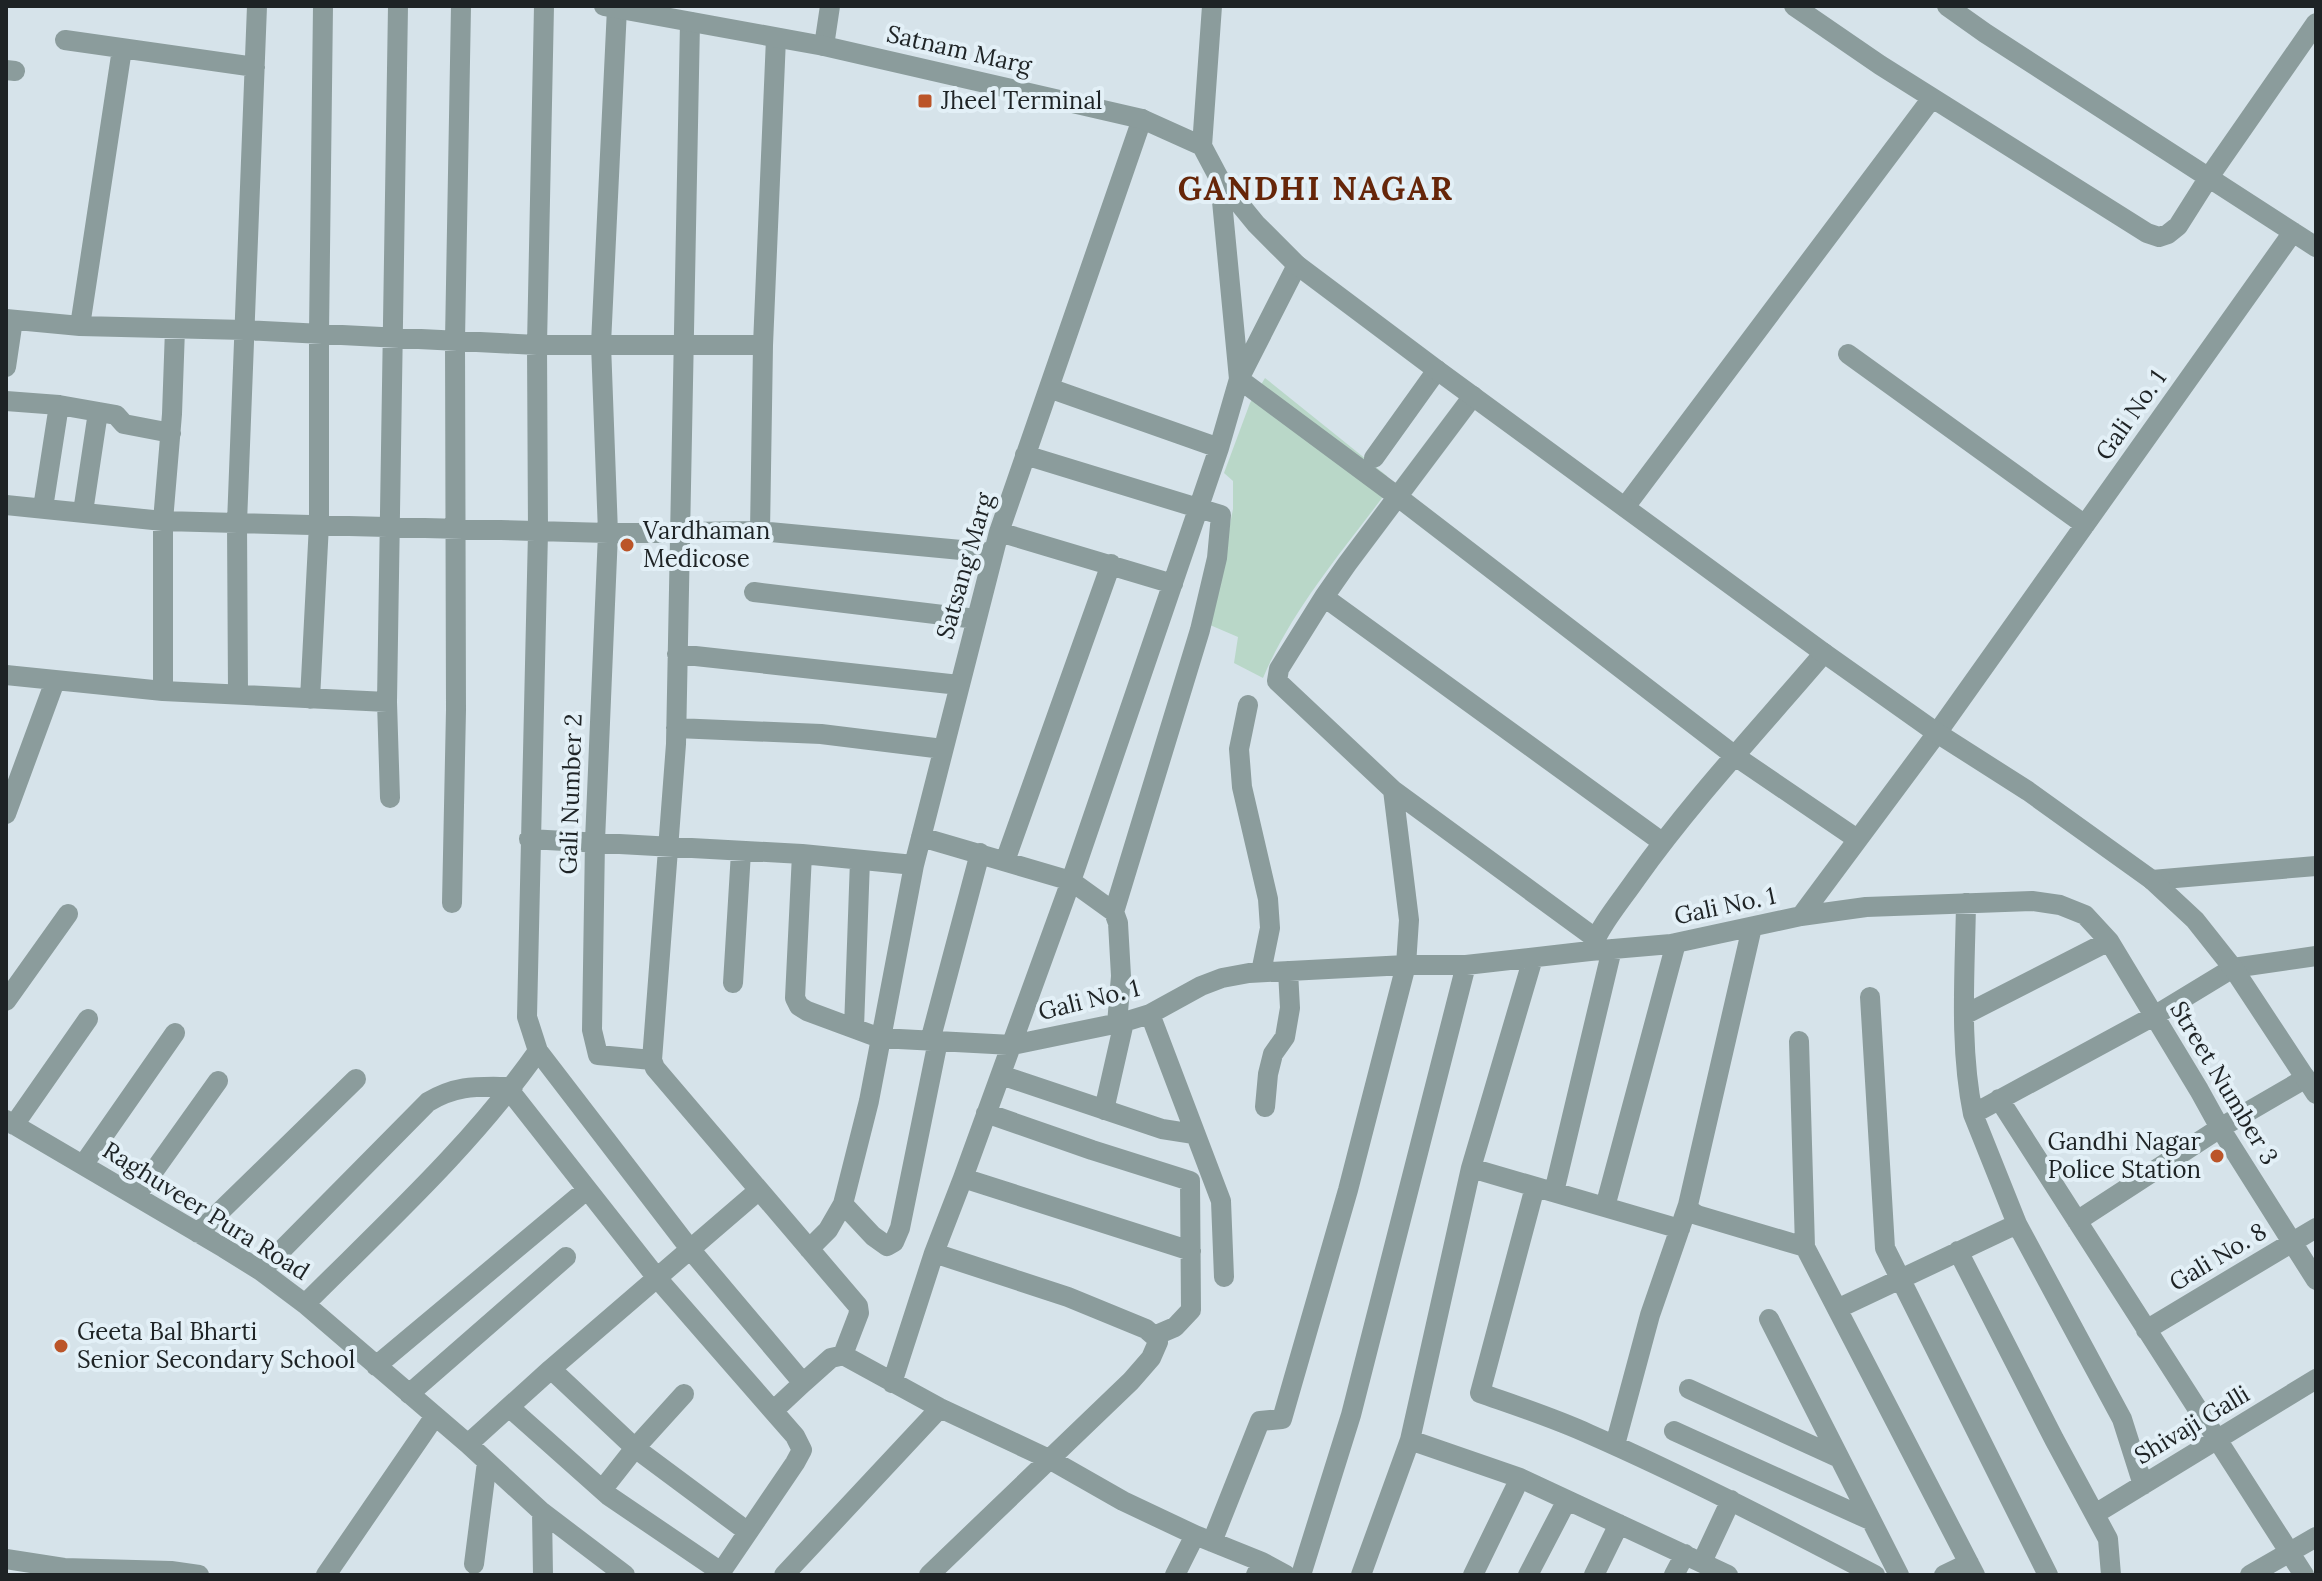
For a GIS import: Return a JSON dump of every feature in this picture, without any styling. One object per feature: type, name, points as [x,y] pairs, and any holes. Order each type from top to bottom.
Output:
[{"type":"street","points":[[238,693],[237,523],[257,6]]},
{"type":"street","points":[[310,699],[319,524],[323,6]]},
{"type":"street","points":[[390,798],[387,702],[398,6]]},
{"type":"street","points":[[452,903],[456,710],[455,340],[461,6]]},
{"type":"street","points":[[544,6],[537,345],[538,532],[525,999],[530,1030],[538,1051],[690,1249],[803,1383]]},
{"type":"street","points":[[824,46],[830,6]]},
{"type":"street","points":[[1212,6],[1202,146],[1220,180],[1256,224],[1297,265],[1824,653],[1950,742],[2028,791],[2152,880],[2195,920],[2233,968],[2311,1086],[2220,1128],[2077,1221]]},
{"type":"street","points":[[1794,6],[1932,98],[2147,233],[2159,237],[2178,226],[2316,23]]},
{"type":"street","points":[[1947,6],[2305,240]]},
{"type":"street","name":"Satnam Marg","points":[[610,7],[824,46],[1142,119],[1202,146]]},
{"type":"street","name":"Gali Number 2","points":[[610,7],[601,344],[608,533],[595,841],[592,1030],[598,1055],[652,1060]]},
{"type":"street","points":[[690,22],[676,728],[652,1060],[655,1068],[860,1309],[844,1355]]},
{"type":"street","points":[[760,531],[763,345],[776,38]]},
{"type":"street","points":[[65,40],[255,67]]},
{"type":"street","points":[[80,326],[122,49]]},
{"type":"street","points":[[1625,507],[1932,98]]},
{"type":"street","name":"Satsang Marg","points":[[809,1249],[828,1230],[843,1204],[869,1101],[914,865],[999,532],[1142,119]]},
{"type":"street","points":[[1220,180],[1239,379],[1735,756],[1857,839]]},
{"type":"street","name":"Gali No. 1","points":[[802,854],[795,998],[799,1006],[807,1011],[880,1038],[1012,1045],[1150,1014],[1222,978],[1261,972],[1466,965],[1533,958],[1599,946],[1676,943],[1801,916],[1857,839],[1950,742],[2085,525],[2305,240]]},
{"type":"street","points":[[892,1383],[934,1253],[1071,881],[1219,448],[1239,379],[1297,265]]},
{"type":"street","points":[[6,367],[10,320],[80,326],[319,333],[537,345],[763,345]]},
{"type":"street","points":[[163,691],[163,521],[171,433],[175,329]]},
{"type":"street","points":[[1848,354],[2085,525]]},
{"type":"street","points":[[1374,458],[1437,370]]},
{"type":"street","points":[[1049,388],[1219,448]]},
{"type":"street","points":[[1473,396],[1324,597],[1279,669],[1277,681],[1393,790],[1599,946]]},
{"type":"street","points":[[6,401],[59,405],[116,415],[124,424],[171,433]]},
{"type":"street","points":[[43,508],[59,405]]},
{"type":"street","points":[[83,512],[98,412]]},
{"type":"street","points":[[1025,455],[1221,515],[1217,558],[1200,630],[1114,912]]},
{"type":"street","points":[[6,505],[163,521],[538,532],[760,531],[993,553]]},
{"type":"street","points":[[999,532],[1173,584]]},
{"type":"street","points":[[1005,861],[1111,564]]},
{"type":"street","points":[[754,592],[976,619]]},
{"type":"street","points":[[1324,597],[1662,842]]},
{"type":"street","points":[[1824,653],[1662,842],[1599,946],[1544,1190],[1480,1393],[1615,1445],[1731,1500],[1875,1575]]},
{"type":"street","points":[[677,654],[959,685]]},
{"type":"street","points":[[6,675],[163,691],[387,702]]},
{"type":"street","points":[[6,814],[55,681]]},
{"type":"street","points":[[1248,705],[1239,749],[1242,787],[1268,899],[1270,928],[1261,972]]},
{"type":"street","points":[[676,728],[821,734],[943,749]]},
{"type":"street","points":[[1175,1575],[1203,1538],[1260,1421],[1282,1419],[1348,1190],[1406,965],[1409,920],[1393,790]]},
{"type":"street","points":[[921,837],[1071,881],[1114,912],[1118,923],[1121,976],[1120,1023],[1104,1110]]},
{"type":"street","points":[[529,839],[802,854],[914,865]]},
{"type":"street","points":[[733,983],[741,852]]},
{"type":"street","points":[[843,1204],[873,1236],[887,1246],[894,1242],[900,1228],[934,1041],[980,853]]},
{"type":"street","points":[[854,1028],[860,860]]},
{"type":"street","points":[[2152,880],[2316,866]]},
{"type":"street","name":"Street Number 3","points":[[1966,903],[2032,901],[2060,905],[2085,915],[2109,941],[2220,1128],[2316,1280]]},
{"type":"street","points":[[1801,916],[1866,907],[1966,903],[1964,1015],[1967,1083],[1973,1114],[2017,1224],[2122,1419],[2143,1485]]},
{"type":"street","points":[[6,1001],[68,914]]},
{"type":"street","points":[[1615,1445],[1650,1315],[1688,1205],[1752,927]]},
{"type":"street","points":[[1964,1015],[2109,941]]},
{"type":"street","points":[[1605,1207],[1676,943]]},
{"type":"street","points":[[1973,1114],[2154,1016],[2233,968],[2316,956]]},
{"type":"street","points":[[1361,1575],[1410,1440],[1471,1168],[1533,958]]},
{"type":"street","points":[[1301,1575],[1351,1415],[1466,965]]},
{"type":"street","points":[[1265,1107],[1273,1054],[1285,1037],[1290,1008],[1288,971]]},
{"type":"street","points":[[1870,997],[1885,1248],[2048,1575]]},
{"type":"street","points":[[1150,1014],[1221,1201],[1224,1277]]},
{"type":"street","points":[[10,1122],[88,1019]]},
{"type":"street","points":[[83,1165],[175,1033]]},
{"type":"street","points":[[1799,1041],[1805,1247],[1972,1569],[1944,1575]]},
{"type":"street","points":[[305,1304],[427,1182],[511,1089],[538,1051]]},
{"type":"street","points":[[1001,1075],[1162,1129],[1194,1134]]},
{"type":"street","points":[[198,1233],[356,1079]]},
{"type":"street","points":[[136,1196],[218,1081]]},
{"type":"street","points":[[261,1271],[428,1102],[447,1091],[471,1087],[511,1089],[657,1278],[795,1436],[802,1450],[720,1574],[602,1490],[509,1407]]},
{"type":"street","points":[[1999,1099],[2304,1575]]},
{"type":"street","points":[[986,1113],[1190,1181],[1191,1310],[1175,1327],[1154,1336]]},
{"type":"street","name":"Raghuveer Pura Road","points":[[10,1122],[261,1271],[305,1304],[542,1512],[625,1575]]},
{"type":"street","points":[[1471,1168],[1680,1229]]},
{"type":"street","points":[[963,1178],[1191,1251]]},
{"type":"street","points":[[468,1444],[759,1190]]},
{"type":"street","points":[[376,1366],[578,1197]]},
{"type":"street","points":[[1688,1205],[1697,1215],[1805,1247]]},
{"type":"street","points":[[1837,1309],[2017,1224]]},
{"type":"street","name":"Gali No. 8","points":[[2146,1330],[2316,1228]]},
{"type":"street","points":[[1958,1251],[2108,1539],[2111,1575]]},
{"type":"street","points":[[929,1575],[1131,1381],[1151,1358],[1158,1342],[1146,1329],[1068,1297],[934,1253]]},
{"type":"street","points":[[409,1394],[566,1257]]},
{"type":"street","points":[[1769,1319],[1899,1575]]},
{"type":"street","points":[[773,1411],[831,1358],[844,1355],[940,1408],[1051,1460],[1123,1501],[1203,1538],[1259,1569],[1286,1575]]},
{"type":"street","points":[[551,1369],[635,1448],[748,1532]]},
{"type":"street","name":"Shivaji Galli","points":[[2095,1514],[2316,1379]]},
{"type":"street","points":[[1689,1389],[1837,1457]]},
{"type":"street","points":[[602,1490],[684,1394]]},
{"type":"street","points":[[784,1575],[940,1408]]},
{"type":"street","points":[[326,1575],[435,1416]]},
{"type":"street","points":[[1674,1431],[1870,1520]]},
{"type":"street","points":[[1410,1440],[1520,1478],[1728,1575]]},
{"type":"street","points":[[474,1564],[487,1462]]},
{"type":"street","points":[[1473,1575],[1520,1478]]},
{"type":"street","points":[[1528,1575],[1567,1500]]},
{"type":"street","points":[[1674,1575],[1693,1558],[1731,1500]]},
{"type":"street","points":[[542,1512],[543,1575]]},
{"type":"street","points":[[1594,1575],[1619,1524]]},
{"type":"street","points":[[2250,1575],[2316,1537]]},
{"type":"street","points":[[6,1559],[64,1568],[171,1571],[199,1575]]},
{"type":"green space","points":[[1265,378],[1387,476],[1391,486],[1305,602],[1263,678],[1234,663],[1238,637],[1210,625],[1233,509],[1233,481],[1224,473],[1250,403]]},
{"type":"place","name":"Jheel Terminal","points":[[925,101]]},
{"type":"place","name":"Vardhaman Medicose","points":[[627,545]]},
{"type":"place","name":"Gandhi Nagar Police Station","points":[[2217,1156]]},
{"type":"place","name":"Geeta Bal Bharti Senior Secondary School","points":[[61,1346]]},
{"type":"district","name":"GANDHI NAGAR","points":[[1316,189]]}]
